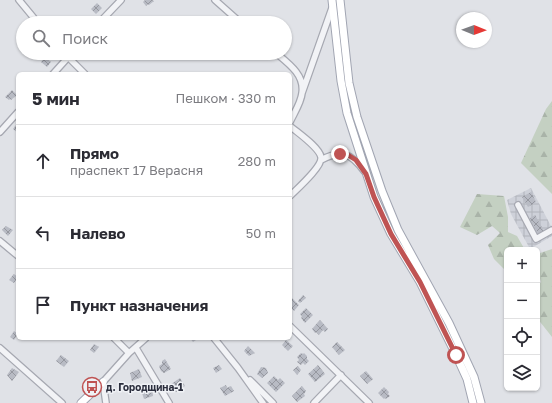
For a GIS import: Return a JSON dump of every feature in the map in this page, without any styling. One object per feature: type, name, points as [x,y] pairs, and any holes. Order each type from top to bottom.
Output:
[{"type":"main road","points":[[340,0],[349,83],[362,131],[382,191],[398,230],[449,323],[474,377],[481,403]]},
{"type":"main road","points":[[333,3],[341,81],[347,113],[374,197],[391,234],[420,282],[456,355],[467,379],[473,403]]},
{"type":"main road","points":[[81,403],[102,382]]},
{"type":"street","points":[[18,0],[32,16]]},
{"type":"street","points":[[106,16],[121,0]]},
{"type":"street","points":[[215,0],[233,16]]},
{"type":"street","points":[[292,117],[302,93],[333,3]]},
{"type":"street","points":[[55,72],[64,60]]},
{"type":"street","points":[[72,60],[83,72]]},
{"type":"street","points":[[284,60],[297,74],[302,85],[302,93]]},
{"type":"street","points":[[0,131],[16,114]]},
{"type":"street","points":[[292,128],[315,147],[321,156],[318,167],[292,194]]},
{"type":"street","points":[[321,160],[331,154],[348,155],[356,160],[366,174]]},
{"type":"street","points":[[518,205],[536,239],[552,230]]},
{"type":"street","points":[[0,241],[16,254]]},
{"type":"street","points":[[292,328],[369,403]]},
{"type":"street","points":[[116,340],[129,353]]},
{"type":"street","points":[[106,403],[102,382],[129,353],[144,340]]},
{"type":"street","points":[[216,340],[263,403]]},
{"type":"street","points":[[136,348],[169,403]]},
{"type":"street","points":[[1,351],[62,403]]},
{"type":"street","points":[[238,368],[273,403]]},
{"type":"street","points":[[314,403],[341,375]]},
{"type":"shaded area","points":[[531,188],[552,228],[552,236],[533,247],[529,247],[511,214],[507,200]]},
{"type":"green space","points":[[552,101],[552,194],[521,163],[546,109]]},
{"type":"green space","points":[[477,194],[504,196],[508,217],[508,232],[517,236],[523,247],[504,247],[504,269],[494,259],[488,245],[500,233],[492,226],[477,235],[460,227]]},
{"type":"green space","points":[[552,249],[552,337],[540,322],[540,253]]},
{"type":"building","points":[[145,0],[154,1],[146,6],[143,2]]},
{"type":"building","points":[[97,3],[102,8],[96,14],[91,9]]},
{"type":"building","points":[[43,60],[49,60],[51,62],[47,67],[41,62]]},
{"type":"building","points":[[12,90],[16,94],[11,100],[5,97]]},
{"type":"building","points":[[531,192],[536,202],[528,207],[522,197]]},
{"type":"building","points":[[535,215],[544,231],[538,234],[530,218]]},
{"type":"building","points":[[6,226],[13,230],[8,236],[2,230]]},
{"type":"building","points":[[14,274],[16,276],[14,283],[9,280]]},
{"type":"building","points":[[303,295],[306,298],[300,303],[298,301]]},
{"type":"building","points":[[292,298],[299,305],[294,311],[292,309]]},
{"type":"building","points":[[306,308],[313,315],[305,323],[300,314]]},
{"type":"building","points":[[320,320],[328,329],[325,332],[323,330],[319,335],[312,329]]},
{"type":"building","points":[[14,331],[16,332],[14,340],[10,337]]},
{"type":"building","points":[[286,340],[293,346],[288,351],[282,345]]},
{"type":"building","points":[[337,342],[345,350],[339,355],[332,347]]},
{"type":"building","points":[[94,344],[99,347],[94,353],[90,350]]},
{"type":"building","points":[[248,346],[255,353],[249,356],[244,351]]},
{"type":"building","points":[[301,353],[304,353],[307,356],[309,361],[305,365],[303,363],[301,365],[297,362],[299,360],[297,357]]},
{"type":"building","points":[[61,355],[69,361],[64,367],[56,361]]},
{"type":"building","points":[[165,359],[171,369],[164,373],[161,371],[159,366]]},
{"type":"building","points":[[219,365],[222,369],[216,373],[213,368]]},
{"type":"building","points":[[318,365],[325,374],[315,382],[308,374]]},
{"type":"building","points":[[298,366],[301,370],[297,375],[293,370]]},
{"type":"building","points":[[261,367],[266,368],[268,373],[262,378],[257,374]]},
{"type":"building","points":[[12,368],[19,372],[12,381],[7,375]]},
{"type":"building","points":[[139,369],[142,377],[132,381],[130,373]]},
{"type":"building","points":[[366,371],[373,379],[367,384],[360,376]]},
{"type":"building","points":[[274,376],[278,380],[280,378],[285,383],[276,392],[267,383]]},
{"type":"building","points":[[180,378],[185,386],[176,392],[172,388],[171,384]]},
{"type":"building","points":[[149,384],[150,387],[152,387],[153,396],[144,399],[140,387]]},
{"type":"building","points":[[226,385],[227,388],[231,386],[234,391],[225,396],[220,388]]},
{"type":"building","points":[[302,386],[306,391],[304,394],[305,396],[297,402],[292,396]]},
{"type":"building","points":[[384,387],[389,392],[388,394],[390,396],[386,399],[378,393]]},
{"type":"place","name":"д. Городщина-1","points":[[92,387]]},
{"type":"route","points":[[340,154],[348,155],[356,160],[366,174],[374,197],[391,234],[420,282],[456,355]]}]
